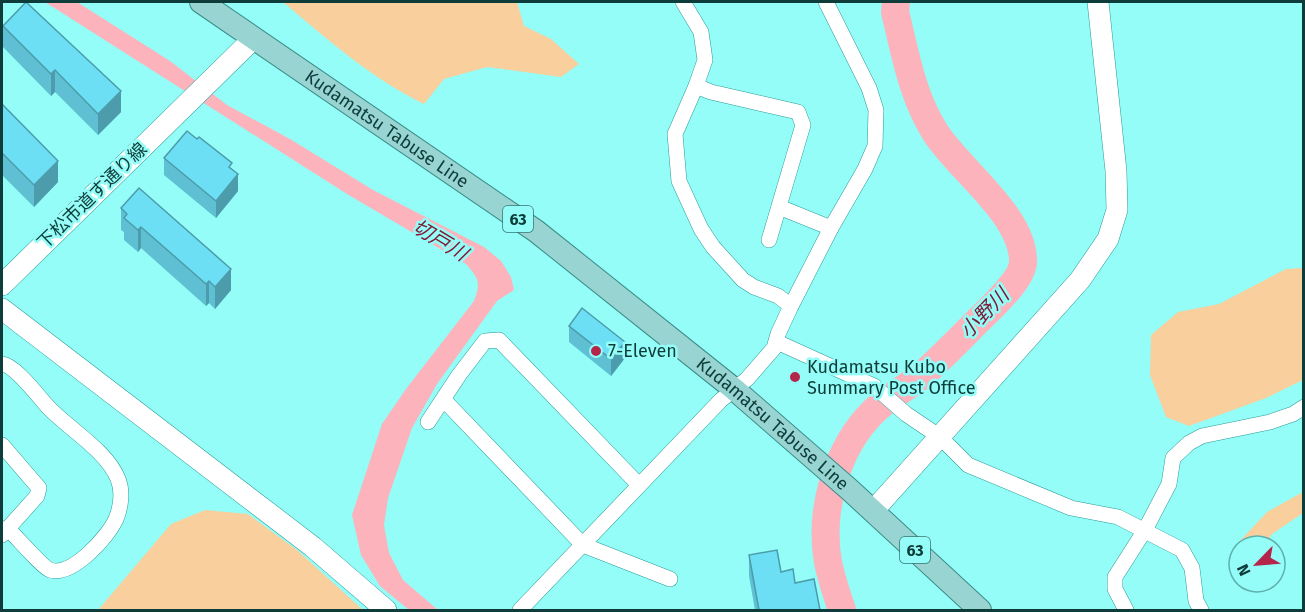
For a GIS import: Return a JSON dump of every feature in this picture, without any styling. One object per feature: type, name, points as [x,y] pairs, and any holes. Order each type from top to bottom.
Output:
[{"type":"main road","name":"Kudamatsu Tabuse Line","points":[[201,2],[536,231],[734,389],[818,461],[980,610]]},
{"type":"street","points":[[683,2],[700,32],[705,60],[675,134],[679,181],[701,229],[713,247],[743,280],[778,296],[791,306]]},
{"type":"street","points":[[520,610],[774,348],[791,306],[831,228],[865,169],[875,146],[876,110],[869,88],[826,2]]},
{"type":"street","points":[[873,511],[1080,280],[1108,239],[1117,210],[1116,171],[1098,2]]},
{"type":"street","name":"下松市道す通り線","points":[[2,285],[254,38]]},
{"type":"street","points":[[696,86],[711,93],[798,112],[803,125],[769,240]]},
{"type":"street","points":[[778,207],[831,228]]},
{"type":"street","points":[[2,309],[313,547],[386,610]]},
{"type":"street","points":[[428,422],[485,340],[499,340],[639,485]]},
{"type":"street","points":[[777,342],[874,386],[906,414],[940,437],[968,465],[1071,508],[1118,517],[1182,550],[1192,568],[1197,601],[1202,610]]},
{"type":"street","points":[[2,364],[6,364],[15,371],[51,410],[111,465],[119,481],[121,500],[116,519],[100,543],[80,561],[60,571],[49,570],[4,532],[37,496],[39,488],[2,446]]},
{"type":"street","points":[[444,400],[583,545],[670,579]]},
{"type":"street","points":[[1126,610],[1115,589],[1117,571],[1145,530],[1169,484],[1173,458],[1189,443],[1202,436],[1270,422],[1293,414],[1304,407]]},
{"type":"shaded area","points":[[283,2],[517,2],[524,26],[551,39],[579,64],[561,77],[487,67],[444,79],[424,104],[368,70]]},
{"type":"shaded area","points":[[1303,268],[1303,380],[1266,398],[1189,426],[1166,417],[1150,375],[1151,335],[1178,312],[1219,304],[1286,269]]},
{"type":"shaded area","points":[[1303,492],[1303,513],[1272,534],[1246,534],[1267,512]]},
{"type":"shaded area","points":[[205,510],[248,514],[297,550],[363,610],[98,610],[171,524]]},
{"type":"water","name":"切戸川","points":[[45,2],[77,2],[170,61],[227,105],[290,139],[373,190],[484,247],[501,261],[511,277],[514,290],[497,301],[437,384],[412,428],[388,498],[384,525],[389,553],[403,580],[438,610],[409,610],[380,586],[361,555],[352,515],[382,424],[474,301],[478,281],[474,273],[466,264],[347,194]]},
{"type":"building","points":[[26,2],[121,91],[98,114],[55,70],[51,74],[3,26]]},
{"type":"building","points":[[2,104],[58,161],[34,185],[2,153]]},
{"type":"building","points":[[187,131],[197,139],[199,137],[232,163],[229,167],[238,174],[216,201],[164,158]]},
{"type":"building","points":[[139,188],[231,269],[215,287],[209,281],[206,284],[141,227],[138,230],[124,218],[127,214],[121,208]]},
{"type":"building","points":[[582,308],[625,342],[611,359],[569,326]]},
{"type":"building","points":[[777,550],[781,572],[793,569],[795,583],[814,579],[820,610],[759,610],[749,555]]},
{"type":"waterway","name":"小野川","points":[[842,610],[832,580],[826,542],[829,502],[840,462],[861,426],[874,411],[921,376],[947,351],[999,299],[1019,274],[1023,262],[1020,244],[1002,210],[945,146],[920,104],[895,12],[896,2]]},
{"type":"place","name":"7-Eleven","points":[[596,351]]},
{"type":"place","name":"Kudamatsu Kubo Summary Post Office","points":[[795,377]]}]
